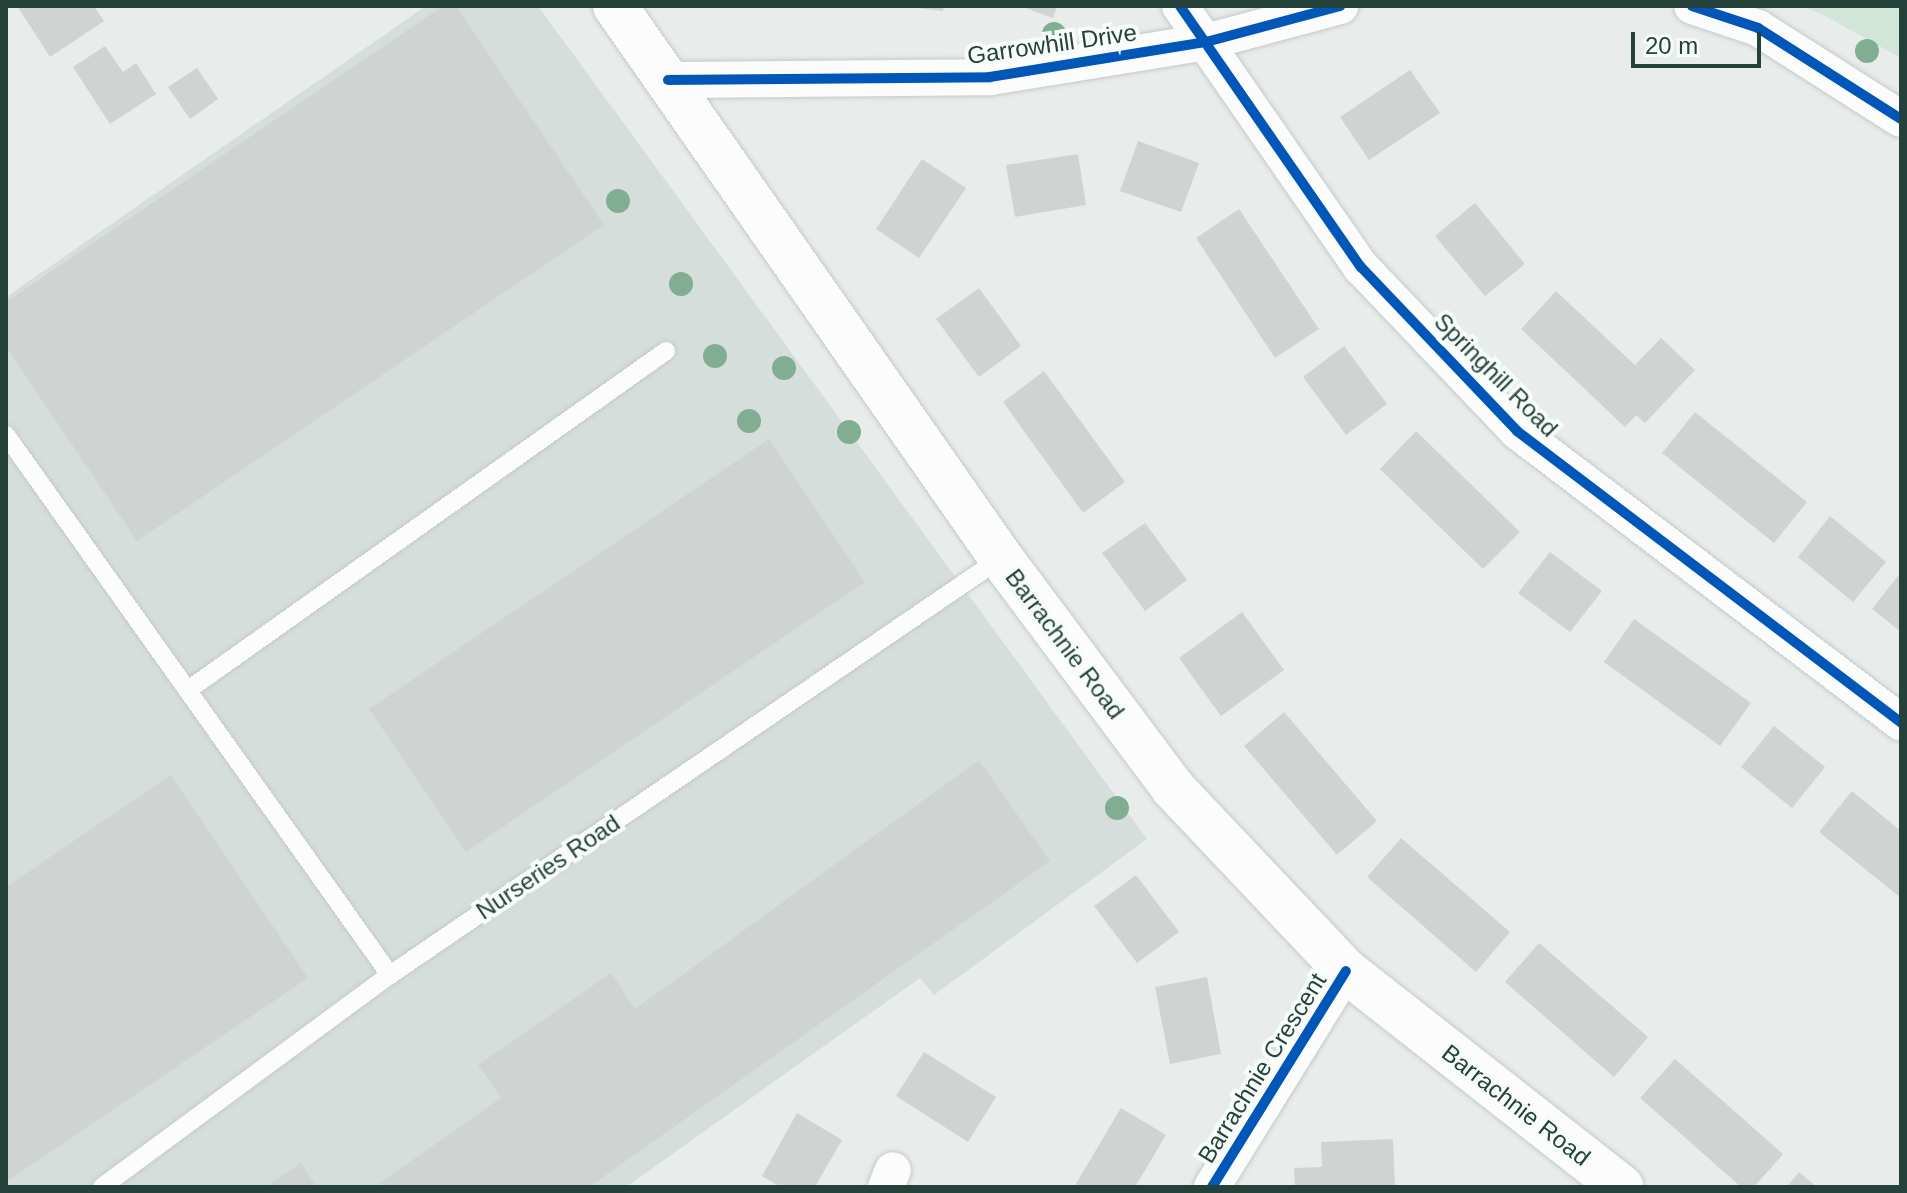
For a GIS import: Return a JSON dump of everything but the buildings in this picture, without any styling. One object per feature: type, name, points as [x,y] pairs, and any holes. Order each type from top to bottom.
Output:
[{"type":"main road","name":"Barrachnie Road","points":[[615,6],[1001,558],[1173,788],[1346,971],[1621,1187]]},
{"type":"street","name":"Springhill Road","points":[[1180,6],[1361,267],[1517,431],[1901,723]]},
{"type":"street","name":"Garrowhill Drive","points":[[668,80],[990,77],[1206,42],[1340,6]]},
{"type":"street","points":[[1692,6],[1758,28],[1901,119]]},
{"type":"street","name":"Barrachnie Crescent","points":[[1212,1187],[1346,971]]},
{"type":"lane","points":[[188,690],[666,351]]},
{"type":"lane","points":[[9,445],[390,975]]},
{"type":"lane","name":"Nurseries Road","points":[[102,1187],[390,975],[1001,558]]},
{"type":"shaded area","points":[[426,6],[538,6],[1147,839],[934,995],[920,978],[626,1187],[6,1187],[6,297]]},
{"type":"green space","points":[[1803,6],[1901,6],[1901,58],[1823,15]]},
{"type":"cycle path","points":[[1180,6],[1361,267],[1517,431],[1901,723]]},
{"type":"cycle path","points":[[668,80],[990,77],[1206,42],[1340,6]]},
{"type":"cycle path","points":[[1692,6],[1758,28],[1901,119]]},
{"type":"cycle path","points":[[1212,1187],[1346,971]]}]
